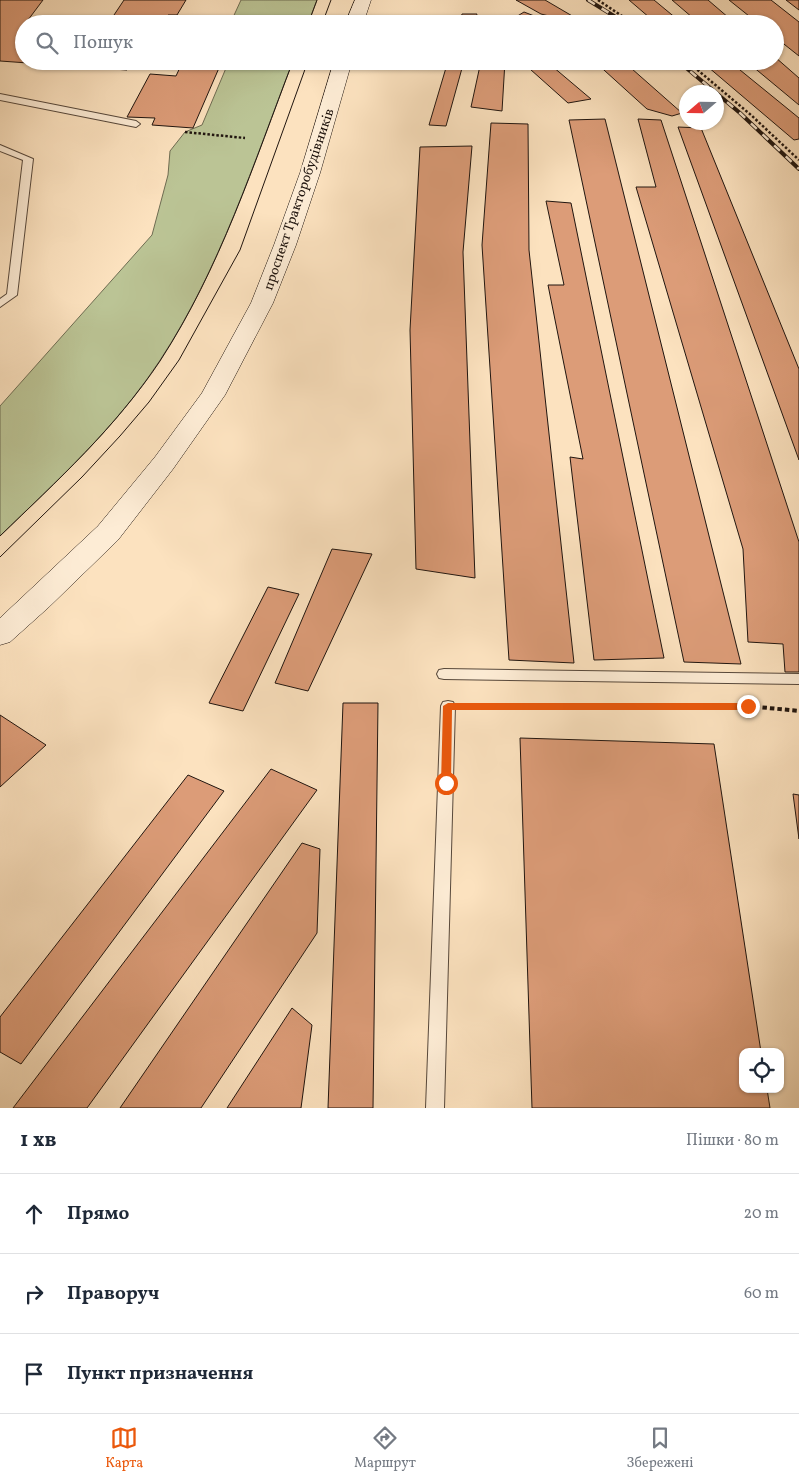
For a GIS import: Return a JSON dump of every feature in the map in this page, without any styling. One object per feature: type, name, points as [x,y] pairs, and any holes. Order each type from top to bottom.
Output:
[{"type":"main road","points":[[357,15],[363,0]]},
{"type":"main road","name":"проспект Тракторобудівників","points":[[0,634],[40,600],[108,533],[164,463],[213,395],[262,303],[285,245],[310,173],[340,70]]},
{"type":"lane","points":[[0,97],[136,124]]},
{"type":"lane","points":[[0,148],[28,159],[12,295],[0,304]]},
{"type":"lane","points":[[444,674],[799,679]]},
{"type":"lane","points":[[435,1108],[448,706]]},
{"type":"path","points":[[598,0],[620,15]]},
{"type":"path","points":[[697,70],[752,115],[799,160]]},
{"type":"path","points":[[185,132],[245,138]]},
{"type":"path","points":[[448,706],[748,706],[799,711]]},
{"type":"green space","points":[[241,0],[317,0],[311,15],[234,15]]},
{"type":"green space","points":[[225,70],[290,70],[225,237],[184,321],[159,361],[117,417],[85,453],[0,536],[0,406],[152,235],[168,175],[170,151],[185,132],[202,125]]},
{"type":"building","points":[[0,0],[43,0],[32,15],[15,15],[15,62],[0,61]]},
{"type":"building","points":[[124,0],[186,0],[177,15],[114,15]]},
{"type":"building","points":[[516,0],[545,0],[571,15],[545,15]]},
{"type":"building","points":[[629,0],[654,0],[672,15],[646,15]]},
{"type":"building","points":[[672,0],[708,0],[726,15],[690,15]]},
{"type":"building","points":[[729,0],[771,0],[799,22],[799,56],[784,44],[784,15],[748,15]]},
{"type":"building","points":[[786,0],[799,0],[799,10]]},
{"type":"building","points":[[524,12],[532,15],[519,15]]},
{"type":"building","points":[[784,65],[799,78],[799,105],[757,70],[784,70]]},
{"type":"building","points":[[179,70],[218,70],[193,128],[152,125],[155,118],[127,117],[150,74],[176,76]]},
{"type":"building","points":[[445,70],[462,70],[446,126],[429,125]]},
{"type":"building","points":[[479,70],[504,70],[502,111],[471,107]]},
{"type":"building","points":[[531,70],[557,70],[591,99],[568,103]]},
{"type":"building","points":[[604,70],[633,70],[679,110],[679,114],[672,116],[647,109]]},
{"type":"building","points":[[712,70],[740,70],[799,118],[799,139],[794,140]]},
{"type":"building","points":[[605,119],[741,664],[684,662],[569,120]]},
{"type":"building","points":[[638,119],[661,120],[799,542],[799,672],[785,672],[783,644],[748,642],[743,549],[636,187],[656,187]]},
{"type":"building","points":[[491,123],[528,124],[529,250],[574,663],[509,660],[482,245]]},
{"type":"building","points":[[679,130],[702,130],[799,369],[799,460]]},
{"type":"building","points":[[472,146],[463,252],[475,578],[416,569],[410,330],[420,147]]},
{"type":"building","points":[[546,201],[571,203],[664,658],[594,660],[570,457],[583,459],[548,285],[564,285]]},
{"type":"building","points":[[332,549],[372,554],[308,691],[275,683]]},
{"type":"building","points":[[268,587],[299,594],[243,711],[209,703]]},
{"type":"building","points":[[343,703],[378,703],[373,1108],[328,1108]]},
{"type":"building","points":[[0,715],[46,745],[0,787]]},
{"type":"building","points":[[520,738],[714,744],[760,1048],[739,1048],[739,1093],[768,1093],[770,1108],[532,1108]]},
{"type":"building","points":[[271,769],[317,790],[87,1108],[13,1108]]},
{"type":"building","points":[[188,775],[224,791],[21,1064],[0,1052],[0,1017]]},
{"type":"building","points":[[793,794],[799,795],[799,839]]},
{"type":"building","points":[[302,843],[320,849],[317,933],[201,1108],[120,1108]]},
{"type":"building","points":[[292,1008],[312,1025],[301,1108],[227,1108]]},
{"type":"tram line","points":[[311,15],[317,0]]},
{"type":"tram line","points":[[325,15],[331,0]]},
{"type":"tram line","points":[[0,536],[85,453],[143,385],[160,361],[201,290],[218,253],[250,176],[290,70]]},
{"type":"tram line","points":[[0,557],[82,477],[120,436],[149,402],[179,360],[240,250],[305,70]]},
{"type":"railway","points":[[588,0],[612,15]]},
{"type":"railway","points":[[689,70],[740,113],[799,169]]},
{"type":"route","points":[[446,783],[448,706],[748,706]]}]
